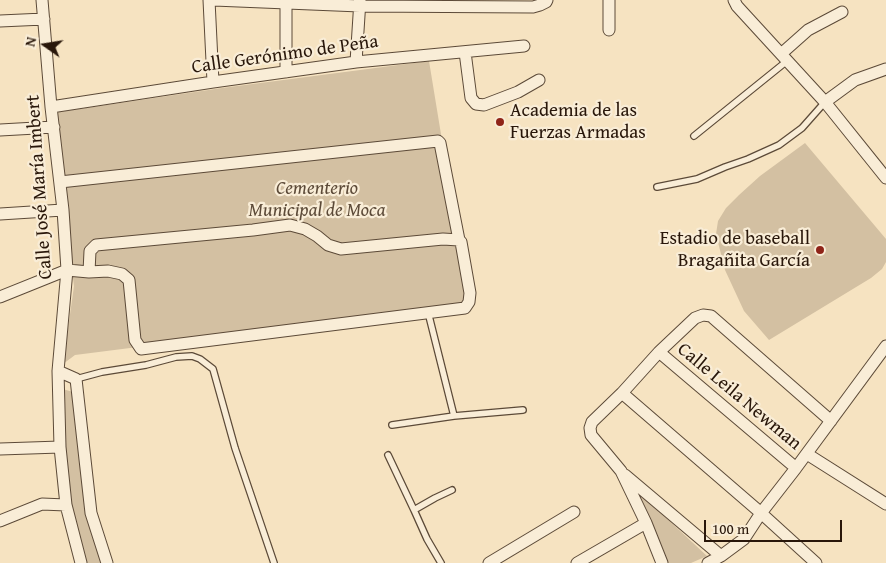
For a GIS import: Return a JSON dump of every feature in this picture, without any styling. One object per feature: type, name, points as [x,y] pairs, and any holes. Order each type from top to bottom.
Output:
[{"type":"street","name":"Calle José María Imbert","points":[[42,0],[51,107],[63,210],[67,270],[58,370],[60,447],[66,505],[81,563]]},
{"type":"street","points":[[209,0],[213,82]]},
{"type":"street","points":[[214,0],[488,3],[533,7],[546,1]]},
{"type":"street","points":[[609,0],[609,30]]},
{"type":"street","points":[[286,1],[286,72]]},
{"type":"street","points":[[739,2],[784,57],[825,102],[886,178]]},
{"type":"street","points":[[356,62],[360,3]]},
{"type":"street","points":[[784,57],[808,30],[842,12]]},
{"type":"street","points":[[0,21],[44,19]]},
{"type":"street","name":"Calle Gerónimo de Peña","points":[[51,107],[356,62],[524,46]]},
{"type":"street","points":[[465,52],[471,98],[476,104],[484,105],[518,92],[538,80]]},
{"type":"street","points":[[825,102],[855,80],[886,69]]},
{"type":"street","points":[[0,130],[54,128]]},
{"type":"street","points":[[0,297],[67,270],[108,271],[122,274],[129,280],[135,340],[141,349],[465,308],[469,302],[470,293],[461,242],[459,240],[440,143],[438,141],[60,182]]},
{"type":"street","points":[[0,214],[63,210]]},
{"type":"street","points":[[89,272],[90,251],[96,245],[290,225],[316,236],[328,246],[341,250],[443,239],[459,240]]},
{"type":"street","points":[[721,556],[621,471],[591,435],[590,428],[592,422],[622,393],[659,352],[695,318],[703,315],[711,316],[831,421]]},
{"type":"street","points":[[708,563],[744,540],[761,513],[886,346]]},
{"type":"street","name":"Calle Leila Newman","points":[[659,352],[796,468]]},
{"type":"street","points":[[58,370],[76,379],[91,513],[107,563]]},
{"type":"street","points":[[622,393],[816,563]]},
{"type":"street","points":[[0,449],[60,447]]},
{"type":"street","points":[[807,454],[884,500]]},
{"type":"street","points":[[621,471],[646,523],[662,563]]},
{"type":"street","points":[[0,521],[42,504],[66,505]]},
{"type":"street","points":[[489,563],[574,512]]},
{"type":"street","points":[[577,563],[646,523]]},
{"type":"lane","points":[[694,136],[784,57]]},
{"type":"lane","points":[[657,187],[697,179],[779,145],[802,128],[825,102]]},
{"type":"lane","points":[[428,312],[454,416]]},
{"type":"lane","points":[[76,379],[176,357],[192,356],[200,359],[213,369],[235,448],[274,563]]},
{"type":"lane","points":[[392,425],[454,416],[523,410]]},
{"type":"lane","points":[[388,455],[427,539],[441,563]]},
{"type":"lane","points":[[414,510],[452,490]]},
{"type":"green space","name":"Cementerio Municipal de Moca","points":[[429,61],[469,305],[75,355],[63,364],[74,286],[52,113],[222,88]]},
{"type":"green space","points":[[805,143],[886,239],[886,262],[882,269],[871,278],[769,340],[744,311],[725,270],[716,234],[718,221],[726,208],[760,176]]},
{"type":"green space","points":[[59,388],[73,392],[102,563],[84,563],[73,514]]},
{"type":"green space","points":[[632,486],[707,556],[691,563],[667,563]]},
{"type":"place","name":"Academia de las Fuerzas Armadas","points":[[500,122]]},
{"type":"place","name":"Estadio de baseball Bragañita García","points":[[820,250]]}]
